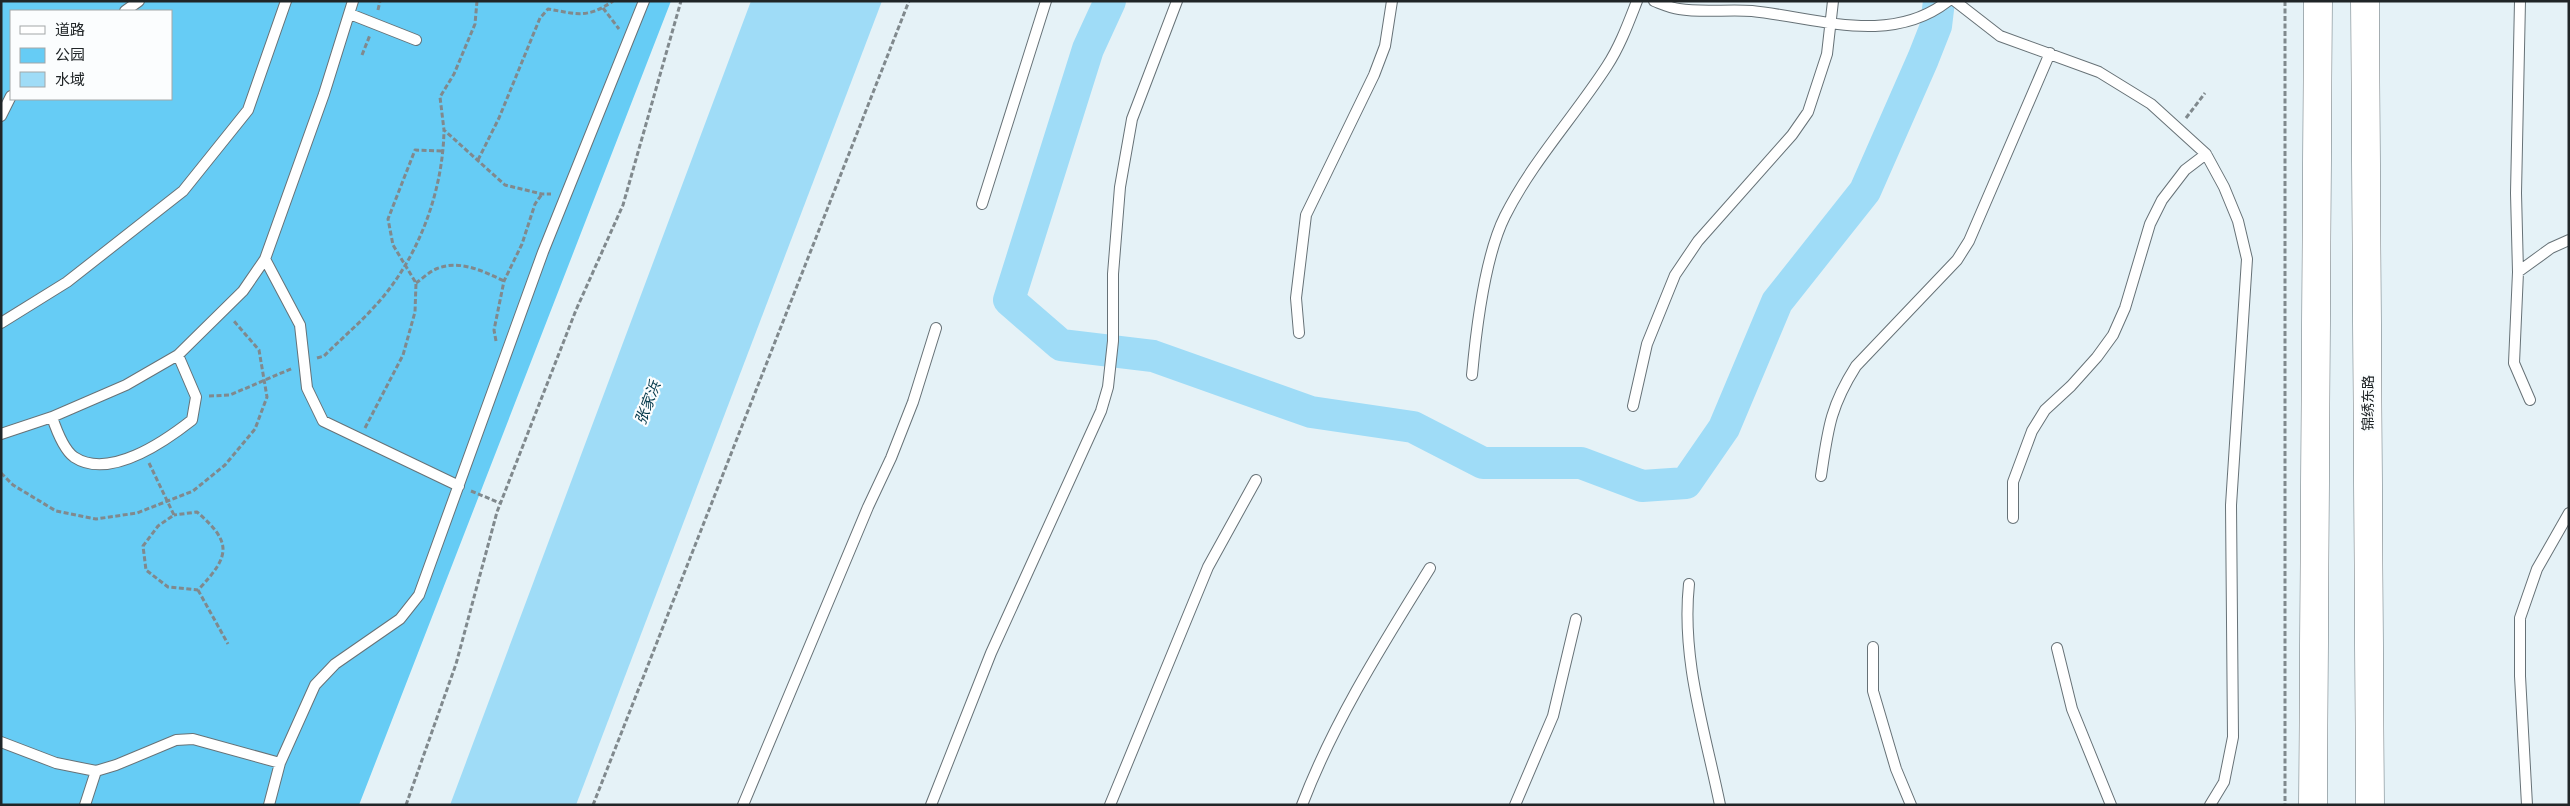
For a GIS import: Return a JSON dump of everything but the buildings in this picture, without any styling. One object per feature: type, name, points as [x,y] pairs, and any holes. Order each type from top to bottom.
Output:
[{"type":"main road","points":[[2314,805],[2318,1]]},
{"type":"main road","name":"锦绣东路","points":[[2365,1],[2370,805]]},
{"type":"lane","points":[[126,10],[138,1]]},
{"type":"lane","points":[[1,323],[67,282],[183,192],[248,110],[286,1]]},
{"type":"lane","points":[[1,434],[52,417],[126,385],[178,355],[243,291],[265,259],[353,1]]},
{"type":"lane","points":[[269,805],[280,763],[315,685],[335,664],[400,619],[419,595],[566,194],[644,1]]},
{"type":"lane","points":[[982,204],[1046,1]]},
{"type":"lane","points":[[931,805],[992,653],[1101,411],[1108,387],[1112,349],[1113,274],[1119,197],[1132,119],[1177,1]]},
{"type":"lane","points":[[1299,333],[1296,298],[1306,215],[1374,75],[1385,46],[1392,1]]},
{"type":"lane","points":[[1472,375],[1476,333],[1491,257],[1503,219],[1519,189],[1607,66],[1623,38],[1637,1]]},
{"type":"lane","points":[[1654,1],[1679,9],[1751,11],[1832,24],[1885,26],[1905,23],[1929,13],[1946,3]]},
{"type":"lane","points":[[1633,406],[1647,344],[1675,275],[1705,233],[1792,135],[1808,112],[1828,54],[1833,1]]},
{"type":"lane","points":[[1955,1],[2000,36],[2099,72],[2151,104],[2206,154],[2231,204],[2247,259],[2231,504],[2233,738],[2224,782],[2210,805]]},
{"type":"lane","points":[[2520,1],[2516,193],[2518,272],[2514,364],[2530,400]]},
{"type":"lane","points":[[350,14],[416,40]]},
{"type":"lane","points":[[1821,476],[1832,410],[1844,386],[1856,366],[1957,260],[1969,241],[2050,53]]},
{"type":"lane","points":[[1,116],[10,98]]},
{"type":"lane","points":[[2013,518],[2013,482],[2032,431],[2045,410],[2071,386],[2113,335],[2125,308],[2150,224],[2162,200],[2186,170],[2206,154]]},
{"type":"lane","points":[[2518,272],[2551,248],[2569,240]]},
{"type":"lane","points":[[265,259],[300,325],[307,388],[323,421],[459,486]]},
{"type":"lane","points":[[743,805],[864,516],[891,458],[913,402],[936,328]]},
{"type":"lane","points":[[52,417],[58,434],[73,456],[94,464],[122,460],[143,452],[171,436],[192,420],[196,397],[178,355]]},
{"type":"lane","points":[[1110,805],[1208,567],[1256,480]]},
{"type":"lane","points":[[2527,805],[2520,676],[2520,618],[2537,569],[2569,513]]},
{"type":"lane","points":[[1302,805],[1316,767],[1371,665],[1430,568]]},
{"type":"lane","points":[[1689,584],[1686,609],[1688,644],[1700,718],[1720,805]]},
{"type":"lane","points":[[1515,805],[1553,716],[1576,619]]},
{"type":"lane","points":[[1873,647],[1873,691],[1896,769],[1911,805]]},
{"type":"lane","points":[[2057,648],[2072,709],[2111,805]]},
{"type":"lane","points":[[1,742],[56,763],[96,771],[116,765],[176,740],[193,739],[280,763]]},
{"type":"lane","points":[[85,805],[96,771]]},
{"type":"path","points":[[196,397],[230,395],[324,356],[377,304],[414,253],[428,216],[444,156],[444,130],[440,97],[454,74],[475,24],[477,1]]},
{"type":"path","points":[[478,160],[499,118],[540,18],[548,9],[584,15],[603,8],[613,1]]},
{"type":"path","points":[[406,805],[456,664],[500,503],[576,310],[623,206],[681,1]]},
{"type":"path","points":[[593,805],[909,1]]},
{"type":"path","points":[[2285,1],[2285,805]]},
{"type":"path","points":[[603,8],[617,28],[630,36]]},
{"type":"path","points":[[2178,128],[2205,93]]},
{"type":"path","points":[[444,130],[504,185],[542,194],[566,194]]},
{"type":"path","points":[[359,439],[403,355],[415,312],[416,283],[392,245],[388,219],[415,150],[443,151]]},
{"type":"path","points":[[507,357],[497,348],[494,330],[504,281],[522,244],[535,204],[542,194]]},
{"type":"path","points":[[416,283],[436,269],[459,266],[479,269],[504,281]]},
{"type":"path","points":[[147,459],[174,515]]},
{"type":"path","points":[[459,486],[500,503]]},
{"type":"path","points":[[197,512],[217,529],[223,549],[218,568],[198,590],[168,587],[146,570],[143,546],[158,526],[174,515],[197,512]]},
{"type":"path","points":[[198,590],[228,644]]},
{"type":"green space","points":[[1,1],[671,1],[359,805],[1,805]]},
{"type":"water","name":"张家浜","points":[[751,1],[882,1],[576,805],[450,805]]},
{"type":"waterway","points":[[1110,1],[1088,49],[1009,300],[1061,345],[1153,356],[1311,412],[1413,427],[1483,463],[1581,463],[1642,486],[1686,483],[1724,428],[1777,302],[1865,191],[1936,26],[1939,1]]}]
